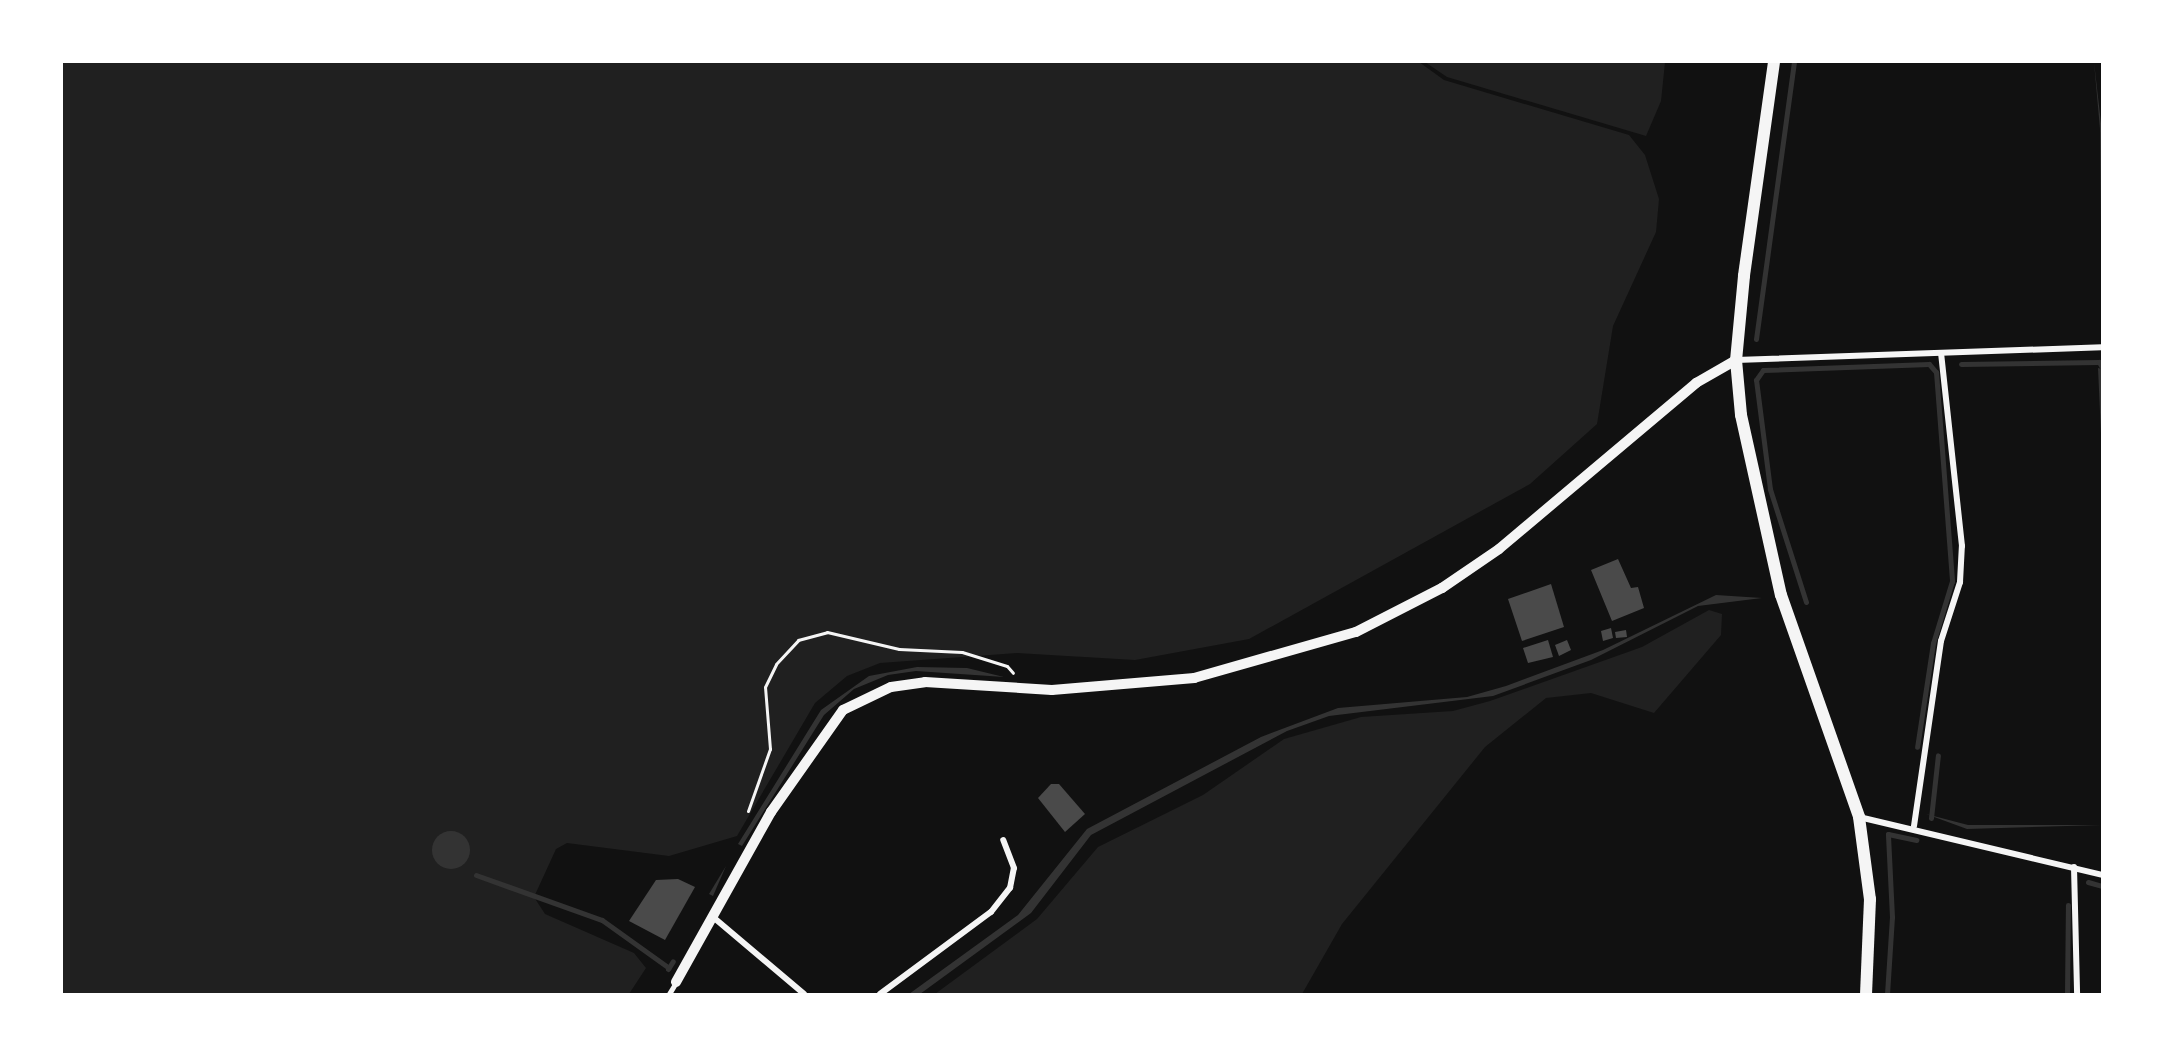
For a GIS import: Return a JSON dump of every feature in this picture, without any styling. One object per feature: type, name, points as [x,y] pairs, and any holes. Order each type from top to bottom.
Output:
[{"type":"main road","points":[[1774,62],[1736,360],[1753,488],[1781,595],[1859,817],[1870,899],[1866,994]]},
{"type":"street","points":[[676,982],[771,812],[843,710],[891,687],[925,682],[1052,690],[1194,678],[1356,632],[1442,588],[1499,549],[1696,383],[1736,360],[2103,347]]},
{"type":"street","points":[[1914,826],[1941,641],[1960,582],[1962,546],[1941,354]]},
{"type":"street","points":[[1859,817],[1914,826],[2103,874]]},
{"type":"street","points":[[880,994],[991,912],[1010,888],[1014,868],[1003,840]]},
{"type":"street","points":[[2074,867],[2077,994]]},
{"type":"street","points":[[713,917],[804,994]]},
{"type":"lane","points":[[669,994],[676,982]]},
{"type":"path","points":[[748,811],[770,749],[768,678],[787,649],[808,635],[827,632],[899,649],[962,652],[1013,669],[1014,687]]},
{"type":"shaded area","points":[[62,62],[1419,62],[1444,80],[1629,135],[1645,155],[1659,199],[1656,232],[1613,326],[1597,424],[1530,484],[1249,639],[1135,660],[1017,653],[880,663],[847,676],[815,703],[737,836],[669,856],[567,843],[556,849],[534,897],[545,914],[634,953],[646,968],[629,994],[62,994]]},
{"type":"shaded area","points":[[1425,62],[1665,62],[1661,101],[1646,136],[1447,77]]},
{"type":"shaded area","points":[[2094,62],[2102,132],[2102,332],[2100,129]]},
{"type":"shaded area","points":[[2098,368],[2102,369],[2102,456]]},
{"type":"shaded area","points":[[1716,595],[1762,598],[1698,606],[1591,660],[1493,696],[1329,716],[1287,731],[1091,835],[1031,913],[920,994],[909,994],[1018,915],[1087,829],[1261,737],[1338,708],[1467,697],[1506,686],[1603,650]]},
{"type":"shaded area","points":[[1709,610],[1722,614],[1721,635],[1654,713],[1591,693],[1546,698],[1485,747],[1342,924],[1302,994],[935,994],[1037,919],[1098,847],[1203,795],[1284,739],[1361,717],[1453,711],[1490,701],[1642,647]]},
{"type":"shaded area","points":[[917,667],[967,668],[1004,677],[916,671],[888,675],[854,689],[824,715],[742,846],[738,844],[821,710],[869,676]]},
{"type":"shaded area","points":[[1926,814],[1968,825],[2102,825],[1967,829]]},
{"type":"shaded area","points":[[451,831],[464,837],[470,850],[464,863],[451,869],[438,863],[432,850],[438,837]]},
{"type":"shaded area","points":[[726,866],[713,896],[709,894]]},
{"type":"building","points":[[1618,559],[1631,588],[1638,587],[1644,608],[1612,621],[1591,570]]},
{"type":"building","points":[[1551,584],[1564,627],[1522,641],[1508,599]]},
{"type":"building","points":[[1611,628],[1613,638],[1603,641],[1601,631]]},
{"type":"building","points":[[1626,630],[1627,637],[1616,638],[1615,632]]},
{"type":"building","points":[[1548,640],[1553,657],[1528,663],[1523,648]]},
{"type":"building","points":[[1567,640],[1571,650],[1559,656],[1555,645]]},
{"type":"building","points":[[1051,784],[1059,784],[1085,814],[1065,832],[1038,798]]},
{"type":"building","points":[[678,879],[695,887],[665,940],[629,921],[656,880]]},
{"type":"waterway","points":[[1756,339],[1794,62]]},
{"type":"waterway","points":[[1961,364],[2099,362],[2102,367]]},
{"type":"waterway","points":[[1806,602],[1770,489],[1756,380],[1763,370],[1929,364],[1936,372],[1952,581],[1933,643],[1917,747]]},
{"type":"waterway","points":[[1931,818],[1938,755]]},
{"type":"waterway","points":[[1887,994],[1892,917],[1888,834],[1916,840]]},
{"type":"waterway","points":[[476,875],[602,920],[669,968]]},
{"type":"waterway","points":[[2088,882],[2102,886]]},
{"type":"waterway","points":[[2067,994],[2068,905]]},
{"type":"waterway","points":[[668,969],[673,961]]}]
